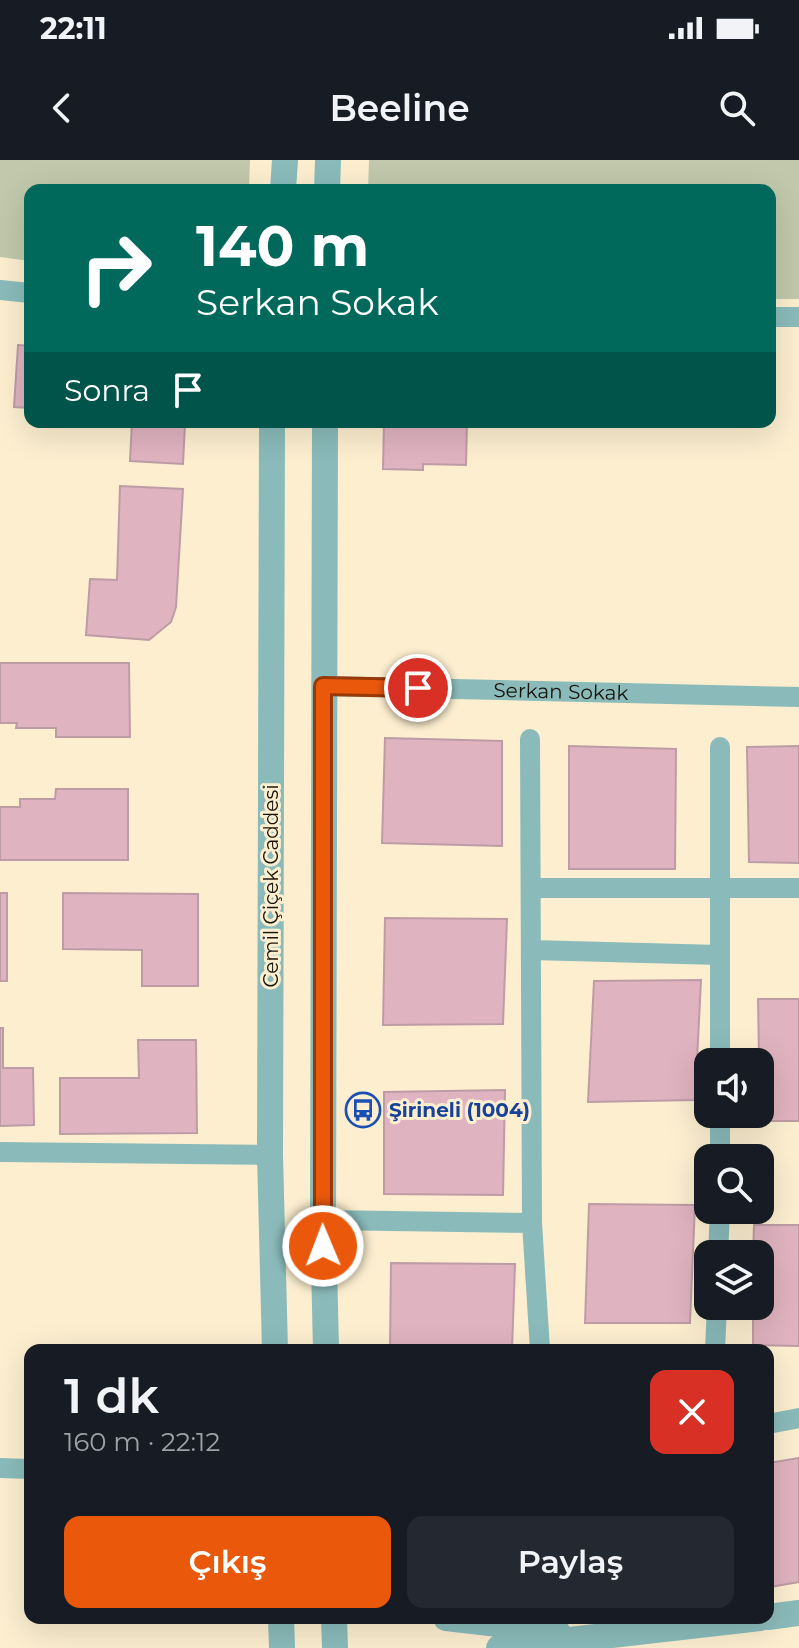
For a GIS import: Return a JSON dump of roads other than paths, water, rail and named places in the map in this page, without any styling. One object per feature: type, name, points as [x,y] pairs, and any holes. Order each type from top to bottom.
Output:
[{"type":"street","points":[[283,184],[285,160]]},
{"type":"street","points":[[327,184],[328,160]]},
{"type":"street","points":[[0,290],[24,292]]},
{"type":"street","points":[[776,317],[799,317]]},
{"type":"street","name":"Cemil Çiçek Caddesi","points":[[272,428],[270,1155],[275,1344]]},
{"type":"street","points":[[325,428],[323,1220],[326,1344]]},
{"type":"street","name":"Serkan Sokak","points":[[323,686],[799,697]]},
{"type":"street","points":[[530,739],[532,1223],[540,1344]]},
{"type":"street","points":[[720,747],[720,1048]]},
{"type":"street","points":[[532,888],[799,888]]},
{"type":"street","points":[[532,950],[719,955]]},
{"type":"street","points":[[0,1152],[270,1155]]},
{"type":"street","points":[[323,1220],[532,1223]]},
{"type":"street","points":[[715,1344],[716,1320]]},
{"type":"street","points":[[774,1423],[799,1418]]},
{"type":"street","points":[[0,1468],[24,1469]]},
{"type":"street","points":[[774,1616],[799,1613]]},
{"type":"street","points":[[281,1624],[282,1648]]},
{"type":"street","points":[[334,1624],[335,1648]]},
{"type":"street","points":[[499,1624],[604,1636]]},
{"type":"street","points":[[499,1648],[708,1624]]},
{"type":"place","name":"Şirineli (1004)","points":[[363,1110]]}]
